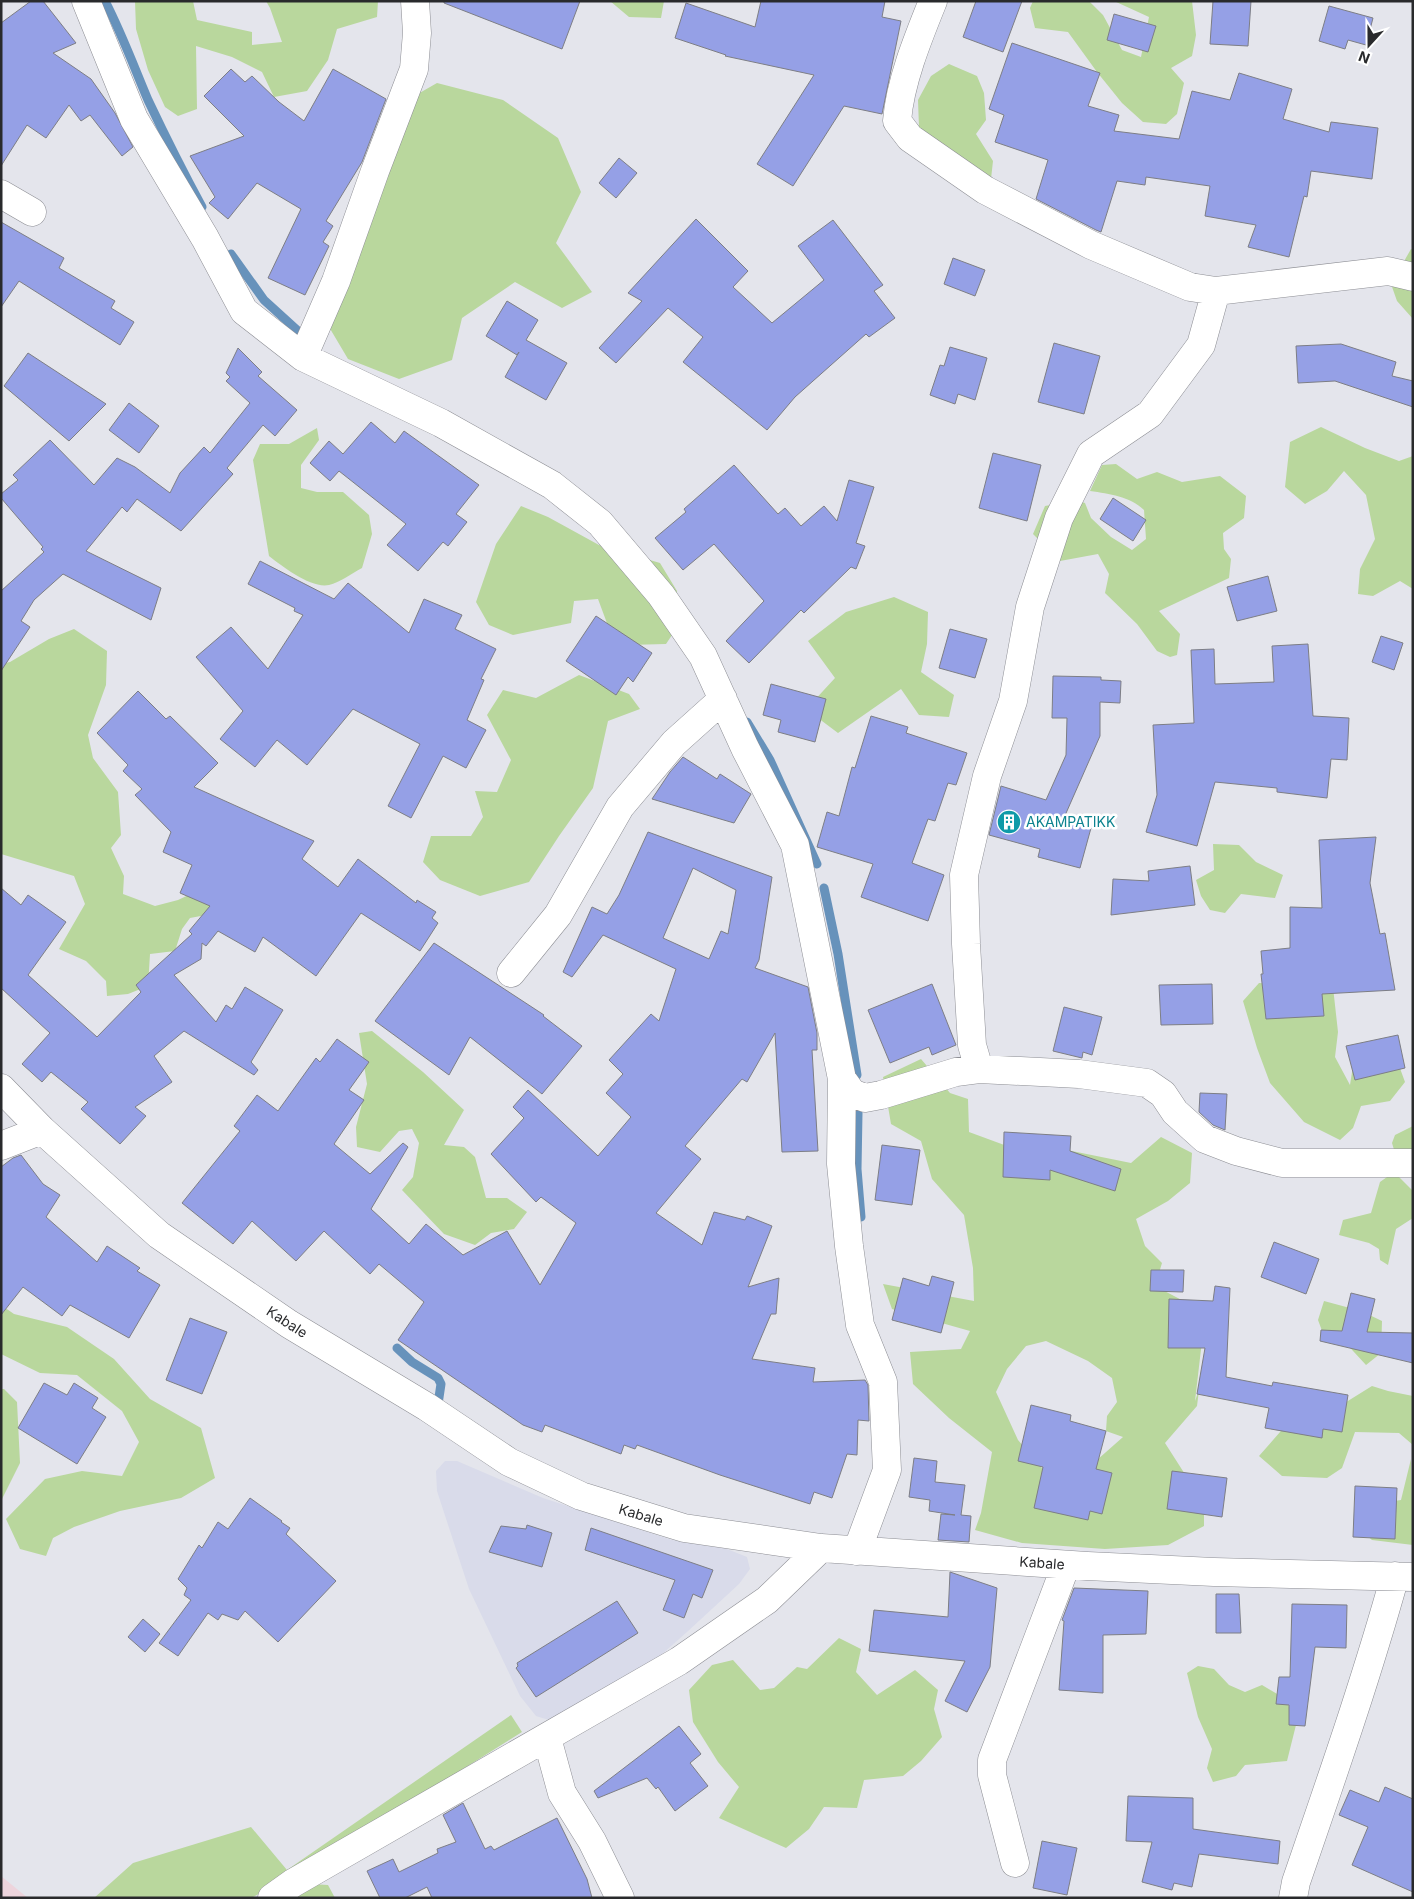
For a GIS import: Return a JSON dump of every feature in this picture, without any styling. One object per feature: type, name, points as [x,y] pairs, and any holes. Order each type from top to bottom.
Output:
[{"type":"street","points":[[86,1],[134,119],[205,238],[244,311],[303,357],[449,427],[552,485],[600,523],[661,595],[703,656],[745,748],[795,845],[842,1079],[841,1164],[848,1246],[860,1325],[882,1382],[887,1470],[857,1551]]},
{"type":"street","points":[[303,357],[336,281],[374,171],[414,69],[417,33],[415,1]]},
{"type":"street","points":[[933,1],[920,32],[898,104],[897,121],[910,138],[985,190],[1091,245],[1190,287],[1216,291],[1388,271],[1413,277]]},
{"type":"street","points":[[1,194],[32,212]]},
{"type":"street","points":[[979,1069],[972,1045],[964,875],[988,776],[1013,700],[1030,607],[1059,518],[1091,454],[1150,414],[1201,345],[1216,291]]},
{"type":"street","points":[[511,973],[558,915],[620,807],[674,743],[723,699]]},
{"type":"street","points":[[842,1079],[852,1093],[865,1098],[881,1095],[956,1072],[979,1069],[1078,1074],[1148,1083],[1163,1094],[1175,1112],[1205,1139],[1236,1151],[1282,1163],[1413,1163]]},
{"type":"street","name":"Kabale","points":[[1,1088],[42,1130],[160,1235],[289,1324],[428,1407],[508,1462],[581,1496],[684,1528],[821,1548],[1066,1565],[1214,1572],[1404,1577]]},
{"type":"street","points":[[1,1146],[42,1130]]},
{"type":"street","points":[[272,1898],[301,1878],[687,1656],[767,1600],[821,1548]]},
{"type":"street","points":[[1015,1863],[992,1775],[992,1760],[1066,1565]]},
{"type":"street","points":[[1293,1898],[1296,1882],[1371,1660],[1404,1577]]},
{"type":"street","points":[[547,1738],[562,1793],[592,1841],[620,1898]]},
{"type":"shaded area","points":[[445,1461],[457,1461],[543,1498],[672,1540],[727,1549],[747,1557],[750,1569],[739,1584],[687,1632],[661,1655],[636,1673],[560,1717],[549,1720],[536,1716],[520,1696],[469,1589],[437,1491],[436,1471]]},
{"type":"shaded area","points":[[1,1876],[28,1898],[1,1898]]},
{"type":"green space","points":[[135,1],[193,1],[197,20],[252,32],[252,45],[282,42],[266,1],[378,1],[377,17],[337,29],[328,60],[307,91],[274,97],[262,72],[232,57],[196,46],[197,109],[178,116],[165,107],[148,70],[136,29]]},
{"type":"green space","points":[[610,1],[664,1],[661,18],[629,17]]},
{"type":"green space","points":[[1033,1],[1089,1],[1103,15],[1122,50],[1141,57],[1149,17],[1114,1],[1192,1],[1196,35],[1192,56],[1171,68],[1184,83],[1177,114],[1166,124],[1143,122],[1122,103],[1068,32],[1035,28],[1030,8]]},
{"type":"green space","points":[[949,64],[977,76],[984,93],[986,120],[976,134],[993,161],[991,179],[919,128],[918,100],[931,76]]},
{"type":"green space","points":[[437,83],[503,100],[558,138],[581,192],[556,243],[592,292],[562,308],[515,282],[462,318],[452,360],[399,379],[348,359],[316,305],[416,95]]},
{"type":"green space","points":[[1411,249],[1413,250],[1413,319],[1397,301],[1391,284]]},
{"type":"green space","points":[[1321,427],[1365,448],[1399,461],[1413,456],[1413,589],[1400,581],[1373,596],[1358,594],[1360,569],[1375,539],[1366,495],[1344,471],[1327,491],[1305,504],[1285,487],[1290,442]]},
{"type":"green space","points":[[317,428],[319,440],[301,465],[301,488],[317,492],[343,492],[369,515],[372,534],[362,568],[329,585],[314,584],[290,571],[269,556],[253,460],[260,444],[289,444]]},
{"type":"green space","points":[[1116,464],[1137,479],[1157,472],[1182,482],[1220,476],[1246,496],[1244,518],[1223,533],[1224,549],[1231,559],[1229,578],[1159,611],[1180,634],[1177,655],[1170,657],[1157,651],[1137,624],[1105,593],[1109,574],[1098,554],[1060,561],[1033,534],[1045,506],[1077,500],[1085,503],[1091,518],[1111,537],[1132,550],[1146,539],[1144,510],[1126,499],[1090,491],[1102,465]]},
{"type":"green space","points":[[521,506],[548,517],[599,545],[660,563],[677,591],[674,632],[666,644],[627,645],[611,634],[598,599],[574,601],[571,623],[513,635],[489,625],[476,602],[496,544]]},
{"type":"green space","points":[[894,597],[928,612],[927,644],[921,672],[954,695],[949,717],[919,715],[901,689],[838,733],[814,715],[811,704],[835,678],[808,641],[846,612]]},
{"type":"green space","points":[[74,629],[107,651],[106,685],[88,735],[93,758],[118,792],[121,835],[111,848],[124,876],[123,894],[155,906],[178,900],[197,891],[212,906],[206,915],[190,918],[182,929],[175,951],[150,954],[148,986],[128,994],[107,996],[106,981],[86,961],[59,949],[85,904],[74,876],[1,854],[1,664],[10,662],[49,639]]},
{"type":"green space","points":[[579,675],[629,694],[640,709],[608,721],[593,788],[529,882],[480,896],[440,880],[423,862],[431,836],[471,836],[483,817],[475,791],[497,792],[511,760],[487,715],[503,690],[536,698]]},
{"type":"green space","points":[[1213,844],[1239,845],[1256,862],[1283,875],[1275,898],[1241,894],[1225,913],[1210,910],[1201,896],[1196,880],[1214,870]]},
{"type":"green space","points":[[1259,983],[1333,987],[1338,1032],[1335,1057],[1350,1085],[1355,1053],[1394,1052],[1405,1082],[1390,1101],[1361,1106],[1353,1128],[1340,1140],[1304,1122],[1270,1083],[1243,1001]]},
{"type":"green space","points":[[372,1031],[423,1072],[464,1110],[444,1145],[464,1147],[475,1157],[486,1198],[507,1198],[527,1212],[514,1229],[491,1233],[475,1245],[444,1234],[402,1190],[413,1177],[419,1143],[412,1129],[399,1131],[380,1152],[357,1147],[356,1127],[367,1084],[359,1033]]},
{"type":"green space","points":[[921,1059],[950,1093],[968,1099],[969,1132],[1007,1146],[1062,1149],[1131,1163],[1161,1137],[1192,1153],[1190,1183],[1168,1201],[1136,1219],[1145,1246],[1162,1263],[1155,1286],[1193,1306],[1205,1315],[1195,1401],[1199,1390],[1197,1406],[1165,1443],[1204,1504],[1204,1526],[1168,1545],[1105,1549],[1022,1543],[975,1530],[981,1513],[992,1452],[949,1418],[913,1384],[910,1352],[961,1349],[970,1331],[892,1309],[883,1284],[974,1301],[973,1268],[964,1215],[932,1179],[921,1141],[891,1124],[883,1077]],"holes":[[[1046,1341],[1088,1361],[1112,1378],[1117,1402],[1107,1416],[1106,1431],[1123,1437],[1097,1460],[1046,1473],[1018,1440],[996,1392],[1007,1369],[1026,1346]]]},
{"type":"green space","points":[[1413,1126],[1413,1155],[1395,1153],[1392,1143],[1395,1135]]},
{"type":"green space","points":[[1394,1172],[1413,1191],[1413,1218],[1396,1229],[1388,1265],[1380,1260],[1379,1249],[1369,1243],[1339,1235],[1343,1220],[1371,1213],[1380,1182]]},
{"type":"green space","points":[[1324,1301],[1361,1311],[1382,1321],[1381,1353],[1366,1365],[1342,1339],[1324,1336],[1318,1320]]},
{"type":"green space","points":[[1,1305],[14,1314],[67,1327],[114,1359],[150,1399],[201,1428],[215,1478],[181,1498],[120,1511],[74,1527],[53,1538],[46,1556],[20,1549],[6,1519],[45,1479],[82,1471],[122,1476],[139,1442],[122,1411],[77,1375],[40,1373],[1,1354]]},
{"type":"green space","points":[[1372,1386],[1413,1396],[1413,1445],[1399,1433],[1355,1432],[1342,1468],[1327,1478],[1282,1476],[1259,1456],[1287,1424],[1343,1404]]},
{"type":"green space","points":[[1,1389],[4,1389],[17,1402],[20,1463],[1,1501]]},
{"type":"green space","points":[[1411,1459],[1413,1545],[1372,1540],[1362,1531],[1373,1504],[1401,1500]]},
{"type":"green space","points":[[839,1638],[861,1649],[856,1672],[877,1695],[915,1670],[938,1690],[934,1709],[942,1737],[921,1761],[903,1776],[864,1780],[857,1808],[824,1807],[809,1829],[786,1848],[719,1818],[739,1787],[718,1762],[693,1722],[689,1690],[712,1665],[733,1660],[760,1690],[774,1688],[797,1667],[807,1669]]},
{"type":"green space","points":[[1198,1666],[1214,1669],[1229,1685],[1245,1692],[1262,1685],[1284,1698],[1297,1721],[1287,1761],[1245,1765],[1236,1776],[1213,1782],[1207,1768],[1212,1749],[1198,1717],[1187,1673]]},
{"type":"green space","points":[[511,1715],[522,1732],[291,1877],[251,1898],[94,1898],[133,1863],[251,1827],[287,1870]]},
{"type":"green space","points":[[311,1884],[328,1885],[335,1898],[287,1898]]},
{"type":"building","points":[[31,1],[43,1],[76,43],[53,53],[91,79],[115,113],[133,147],[122,156],[90,115],[81,121],[69,105],[46,138],[27,125],[1,166],[1,23]]},
{"type":"building","points":[[444,1],[580,1],[562,49],[444,3]]},
{"type":"building","points":[[761,1],[885,1],[882,17],[901,21],[882,114],[844,106],[793,186],[757,164],[814,75],[725,56],[675,38],[686,3],[755,27]]},
{"type":"building","points":[[976,1],[1022,1],[1003,52],[963,37]]},
{"type":"building","points":[[1213,1],[1251,1],[1248,46],[1210,44]]},
{"type":"building","points":[[1329,6],[1373,18],[1366,45],[1348,40],[1345,49],[1319,41]]},
{"type":"building","points":[[1114,14],[1156,26],[1148,52],[1107,40]]},
{"type":"building","points":[[1012,43],[1100,73],[1088,106],[1119,115],[1114,131],[1179,139],[1192,91],[1230,100],[1239,73],[1292,89],[1283,119],[1329,132],[1331,122],[1378,128],[1372,179],[1311,171],[1307,197],[1304,196],[1289,257],[1248,247],[1256,225],[1205,216],[1210,186],[1146,177],[1145,185],[1117,181],[1101,232],[1036,199],[1048,160],[995,142],[1004,115],[989,109]]},
{"type":"building","points":[[231,69],[245,82],[252,76],[279,102],[304,121],[333,69],[386,99],[362,162],[326,221],[333,226],[323,242],[329,246],[305,295],[268,278],[301,209],[257,183],[228,219],[209,203],[215,197],[190,156],[244,136],[204,96]]},
{"type":"building","points":[[619,158],[637,173],[616,198],[599,183]]},
{"type":"building","points":[[696,219],[748,271],[733,287],[772,323],[824,280],[798,246],[833,220],[883,285],[874,291],[895,318],[869,337],[866,334],[795,397],[767,430],[683,362],[703,337],[668,308],[616,363],[599,348],[642,301],[628,293]]},
{"type":"building","points":[[1,222],[64,258],[59,268],[115,301],[111,308],[134,322],[120,345],[19,281],[1,307]]},
{"type":"building","points":[[953,258],[985,270],[975,296],[944,284]]},
{"type":"building","points":[[507,301],[538,320],[526,340],[567,363],[546,400],[505,377],[519,352],[517,355],[486,336]]},
{"type":"building","points":[[1054,343],[1100,356],[1084,414],[1038,402]]},
{"type":"building","points":[[1341,344],[1396,362],[1392,376],[1413,381],[1413,407],[1335,381],[1298,383],[1296,346]]},
{"type":"building","points":[[950,347],[987,358],[975,400],[958,394],[955,404],[930,395],[940,365],[944,366]]},
{"type":"building","points":[[238,348],[262,372],[258,376],[297,410],[275,436],[263,425],[227,468],[233,474],[181,531],[137,499],[127,512],[122,507],[86,551],[161,588],[151,620],[63,574],[34,600],[21,621],[30,627],[1,671],[1,591],[44,552],[41,549],[43,547],[1,498],[1,494],[18,480],[13,475],[50,440],[94,485],[117,458],[135,467],[170,493],[180,473],[204,447],[210,453],[250,403],[226,381],[230,377],[226,373]]},
{"type":"building","points":[[28,353],[106,404],[69,441],[4,386]]},
{"type":"building","points":[[129,403],[159,426],[139,453],[109,430]]},
{"type":"building","points":[[371,422],[395,443],[404,431],[479,485],[456,514],[467,522],[448,546],[443,542],[418,571],[387,545],[406,524],[339,471],[330,481],[310,463],[329,441],[343,454]]},
{"type":"building","points":[[993,453],[1041,465],[1027,521],[979,508]]},
{"type":"building","points":[[734,465],[778,514],[785,508],[801,526],[824,506],[837,521],[849,480],[874,487],[856,543],[865,546],[856,569],[851,567],[804,613],[801,610],[749,663],[726,641],[764,601],[714,544],[683,570],[655,538],[686,512],[684,509]]},
{"type":"building","points":[[1113,498],[1146,520],[1133,541],[1100,519]]},
{"type":"building","points":[[260,561],[334,599],[348,583],[409,633],[424,599],[462,615],[455,629],[496,649],[481,679],[484,680],[467,720],[486,730],[466,768],[443,756],[411,818],[388,806],[420,744],[353,709],[307,765],[277,740],[255,767],[220,739],[243,711],[196,657],[231,627],[268,669],[303,615],[294,611],[295,608],[248,584]]},
{"type":"building","points":[[1268,576],[1277,611],[1237,621],[1227,587]]},
{"type":"building","points":[[596,616],[652,653],[633,682],[628,677],[616,695],[566,661]]},
{"type":"building","points":[[950,629],[987,639],[975,678],[939,668]]},
{"type":"building","points":[[1381,636],[1403,643],[1394,670],[1372,662]]},
{"type":"building","points":[[1308,644],[1313,716],[1349,718],[1347,760],[1331,759],[1327,798],[1277,792],[1277,788],[1215,782],[1197,846],[1146,832],[1157,795],[1153,725],[1194,723],[1191,650],[1214,649],[1215,684],[1274,682],[1272,646]]},
{"type":"building","points":[[1053,676],[1101,677],[1101,680],[1121,681],[1120,703],[1100,702],[1100,736],[1063,820],[1091,828],[1080,868],[1038,857],[1040,849],[989,835],[1001,786],[1046,800],[1066,755],[1067,718],[1052,718]]},
{"type":"building","points":[[771,684],[826,699],[815,742],[778,732],[781,720],[763,715]]},
{"type":"building","points":[[138,691],[166,719],[170,716],[218,763],[194,787],[314,841],[302,859],[338,887],[358,859],[416,903],[417,900],[436,912],[432,918],[438,923],[420,951],[361,913],[316,976],[263,937],[255,952],[218,931],[206,946],[202,943],[201,959],[174,975],[216,1022],[226,1005],[232,1009],[245,987],[283,1010],[251,1062],[258,1070],[254,1075],[184,1031],[154,1056],[172,1082],[135,1107],[146,1116],[120,1144],[81,1109],[88,1102],[51,1072],[42,1082],[22,1064],[50,1033],[1,988],[1,888],[21,905],[28,895],[66,922],[28,975],[97,1037],[141,992],[136,985],[192,934],[189,931],[210,906],[180,893],[192,865],[163,852],[171,832],[135,795],[142,789],[123,771],[128,765],[97,733]]},
{"type":"building","points":[[871,716],[908,727],[906,733],[967,753],[956,785],[948,783],[935,821],[928,819],[912,863],[944,875],[928,921],[861,897],[873,864],[817,847],[827,812],[839,816],[852,767],[855,768]]},
{"type":"building","points":[[683,757],[717,779],[720,774],[751,794],[734,823],[652,799],[670,772]]},
{"type":"building","points":[[648,832],[772,877],[759,960],[755,968],[808,987],[817,1033],[817,1050],[812,1050],[818,1151],[782,1152],[775,1033],[747,1082],[742,1079],[685,1146],[701,1159],[656,1213],[702,1245],[714,1212],[745,1220],[747,1216],[772,1226],[748,1287],[779,1278],[776,1314],[771,1314],[752,1359],[815,1368],[813,1382],[865,1380],[868,1385],[869,1421],[858,1420],[857,1455],[847,1454],[832,1498],[814,1492],[810,1504],[720,1475],[637,1445],[635,1449],[624,1445],[621,1454],[545,1425],[542,1432],[523,1425],[398,1340],[424,1302],[379,1264],[370,1274],[324,1231],[296,1261],[252,1221],[233,1244],[182,1203],[240,1131],[234,1126],[257,1095],[278,1111],[316,1058],[320,1062],[337,1039],[369,1062],[349,1090],[364,1100],[334,1144],[370,1174],[403,1143],[408,1147],[371,1209],[409,1244],[426,1224],[463,1255],[507,1231],[540,1285],[576,1223],[541,1197],[536,1202],[491,1154],[524,1118],[513,1107],[528,1090],[598,1156],[631,1117],[606,1093],[623,1074],[609,1060],[651,1014],[659,1021],[676,969],[603,935],[572,977],[563,972],[592,907],[607,914],[619,895]],"holes":[[[693,868],[736,890],[728,934],[721,931],[709,959],[663,938]]]},
{"type":"building","points":[[1376,837],[1370,883],[1380,934],[1385,933],[1395,990],[1322,994],[1324,1016],[1266,1019],[1261,974],[1263,974],[1261,951],[1290,948],[1290,907],[1322,908],[1319,840]]},
{"type":"building","points":[[1190,866],[1195,905],[1111,915],[1113,879],[1149,881],[1148,871]]},
{"type":"building","points":[[434,943],[544,1015],[582,1046],[542,1094],[470,1037],[449,1075],[375,1021]]},
{"type":"building","points":[[932,984],[956,1045],[932,1055],[929,1047],[890,1063],[868,1010]]},
{"type":"building","points":[[1212,984],[1213,1024],[1161,1025],[1159,985]]},
{"type":"building","points":[[1064,1007],[1102,1017],[1092,1055],[1083,1052],[1082,1058],[1053,1051]]},
{"type":"building","points":[[1398,1035],[1405,1068],[1355,1080],[1346,1046]]},
{"type":"building","points":[[1200,1093],[1227,1094],[1225,1130],[1213,1125],[1199,1112]]},
{"type":"building","points":[[1004,1132],[1071,1136],[1070,1151],[1121,1169],[1115,1191],[1050,1170],[1050,1180],[1003,1177]]},
{"type":"building","points":[[882,1145],[920,1150],[912,1205],[875,1200]]},
{"type":"building","points":[[21,1155],[43,1184],[60,1195],[46,1217],[97,1262],[107,1246],[140,1268],[137,1271],[160,1285],[129,1338],[70,1305],[62,1316],[23,1287],[1,1315],[1,1167],[13,1158]]},
{"type":"building","points":[[1274,1242],[1319,1259],[1306,1294],[1261,1277]]},
{"type":"building","points":[[1151,1270],[1184,1270],[1183,1292],[1150,1291]]},
{"type":"building","points":[[932,1276],[954,1282],[941,1333],[892,1320],[903,1278],[929,1286]]},
{"type":"building","points":[[1215,1286],[1230,1288],[1226,1377],[1272,1386],[1273,1382],[1348,1395],[1342,1432],[1323,1429],[1322,1438],[1265,1428],[1269,1408],[1197,1394],[1205,1348],[1168,1348],[1169,1299],[1213,1301]]},
{"type":"building","points":[[1351,1293],[1375,1299],[1367,1332],[1413,1333],[1413,1363],[1320,1341],[1321,1330],[1342,1331]]},
{"type":"building","points":[[190,1318],[227,1332],[202,1394],[166,1380]]},
{"type":"building","points":[[44,1383],[67,1395],[74,1383],[98,1398],[92,1408],[106,1417],[77,1464],[18,1428]]},
{"type":"building","points":[[1031,1405],[1071,1415],[1070,1421],[1106,1431],[1096,1469],[1112,1473],[1102,1514],[1090,1511],[1088,1520],[1034,1508],[1043,1467],[1018,1461]]},
{"type":"building","points":[[914,1458],[937,1461],[935,1482],[965,1485],[961,1515],[971,1516],[969,1542],[938,1540],[941,1514],[955,1515],[929,1511],[930,1500],[909,1497]]},
{"type":"building","points":[[1172,1471],[1227,1478],[1222,1517],[1167,1509]]},
{"type":"building","points":[[1355,1486],[1397,1488],[1395,1539],[1353,1537]]},
{"type":"building","points":[[250,1498],[290,1528],[286,1534],[336,1581],[278,1642],[245,1611],[238,1620],[222,1614],[218,1620],[208,1613],[178,1656],[159,1643],[191,1600],[184,1595],[187,1588],[178,1579],[199,1545],[202,1548],[218,1522],[228,1529]]},
{"type":"building","points":[[527,1525],[552,1533],[542,1567],[489,1552],[501,1526],[526,1529]]},
{"type":"building","points":[[591,1528],[713,1570],[702,1598],[693,1594],[684,1618],[663,1610],[675,1580],[585,1550]]},
{"type":"building","points":[[950,1572],[997,1588],[990,1667],[967,1712],[945,1701],[965,1661],[869,1651],[874,1610],[948,1617]]},
{"type":"building","points":[[1074,1588],[1148,1591],[1146,1634],[1103,1635],[1103,1693],[1059,1690],[1064,1621],[1062,1620]]},
{"type":"building","points":[[1216,1594],[1239,1594],[1241,1633],[1216,1633]]},
{"type":"building","points":[[617,1601],[638,1633],[536,1697],[516,1668],[518,1666],[517,1663]]},
{"type":"building","points":[[1292,1604],[1347,1605],[1346,1648],[1315,1647],[1305,1726],[1289,1725],[1289,1705],[1276,1704],[1279,1677],[1290,1677]]},
{"type":"building","points":[[143,1619],[160,1634],[145,1652],[128,1637]]},
{"type":"building","points":[[679,1726],[701,1754],[690,1763],[708,1786],[675,1811],[658,1787],[656,1789],[647,1778],[598,1798],[594,1791]]},
{"type":"building","points":[[1385,1787],[1413,1799],[1413,1892],[1352,1865],[1368,1827],[1339,1815],[1350,1790],[1379,1802]]},
{"type":"building","points":[[1128,1796],[1193,1798],[1193,1829],[1280,1841],[1278,1864],[1199,1854],[1192,1887],[1174,1883],[1172,1890],[1142,1882],[1152,1842],[1126,1841]]},
{"type":"building","points":[[463,1803],[485,1849],[491,1846],[494,1850],[557,1818],[587,1879],[592,1898],[432,1898],[427,1887],[405,1898],[380,1898],[367,1871],[393,1859],[399,1872],[438,1853],[437,1849],[456,1842],[443,1815]]},
{"type":"building","points":[[1042,1841],[1077,1848],[1067,1895],[1033,1888]]},
{"type":"waterway","points":[[105,1],[148,100],[202,207]]},
{"type":"waterway","points":[[231,254],[264,300],[297,330]]},
{"type":"waterway","points":[[747,722],[770,760],[817,864]]},
{"type":"waterway","points":[[824,888],[838,954],[857,1075]]},
{"type":"waterway","points":[[858,1113],[857,1169],[861,1217]]},
{"type":"waterway","points":[[397,1348],[412,1362],[438,1378],[441,1384],[438,1404]]},
{"type":"place","name":"AKAMPATIKK","points":[[1009,822]]}]
